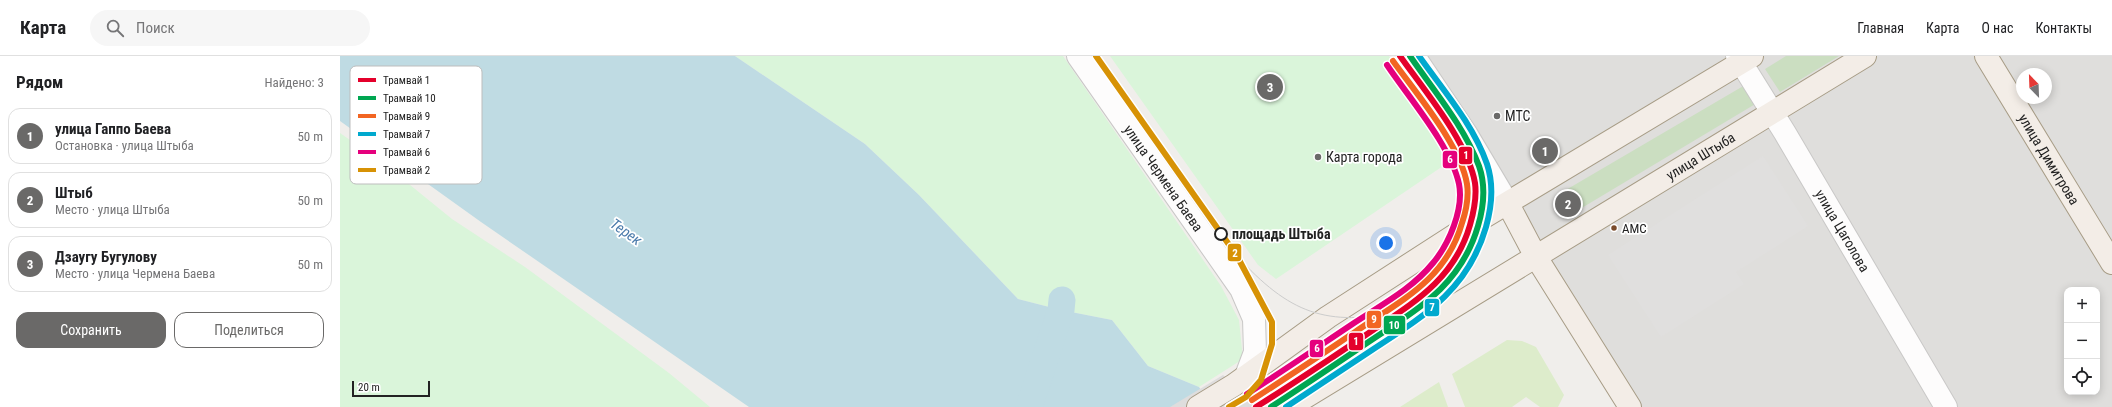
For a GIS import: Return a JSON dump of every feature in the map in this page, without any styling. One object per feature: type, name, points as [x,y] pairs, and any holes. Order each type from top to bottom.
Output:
[{"type":"main road","name":"улица Штыба","points":[[1289,407],[1865,56]]},
{"type":"main road","name":"улица Димитрова","points":[[1986,56],[2112,263]]},
{"type":"main road","points":[[1198,407],[1240,380],[1328,317],[1469,226],[1508,204],[1743,58]]},
{"type":"main road","points":[[1508,204],[1536,257],[1630,407]]},
{"type":"street","name":"улица Чермена Баева","points":[[1078,56],[1241,289],[1254,319],[1255,352],[1240,380]]},
{"type":"street","points":[[1414,56],[1467,135],[1508,204]]},
{"type":"street","name":"улица Цаголова","points":[[1743,58],[1772,112],[1946,407]]},
{"type":"shaded area","points":[[1414,56],[2112,56],[2112,407],[1630,407]]},
{"type":"shaded area","points":[[1763,156],[1808,226],[1736,272],[1744,284],[1661,337],[1608,255]]},
{"type":"green space","points":[[735,56],[1063,56],[1221,286],[1239,320],[1243,359],[1199,387],[1148,366],[1112,320],[1061,310],[1018,299],[919,195],[865,144]]},
{"type":"green space","name":"площадь Штыба","points":[[1110,56],[1389,56],[1448,144],[1446,164],[1276,279],[1258,265]]},
{"type":"green space","points":[[1786,56],[1839,56],[1780,92],[1765,69]]},
{"type":"green space","points":[[1745,85],[1757,103],[1570,215],[1559,194]]},
{"type":"green space","points":[[340,133],[350,140],[350,184],[409,184],[452,219],[525,267],[669,373],[710,407],[340,407]]},
{"type":"green space","points":[[1507,340],[1522,341],[1536,347],[1564,395],[1558,407],[1540,407],[1526,397],[1512,407],[1465,407],[1452,374]]},
{"type":"green space","points":[[1439,382],[1448,407],[1400,407]]},
{"type":"water","name":"Терек","points":[[340,56],[735,56],[865,144],[919,195],[1018,299],[1061,310],[1112,320],[1148,366],[1199,387],[1213,407],[749,407],[428,184],[482,184],[482,66],[350,66],[350,128],[340,121]]},
{"type":"pier","points":[[1223,375],[1257,407],[1170,407]]},
{"type":"waterway","points":[[1029,407],[1061,310],[1062,300]]},
{"type":"tram line","name":"2","points":[[1096,56],[1237,256],[1272,322],[1272,344],[1261,380],[1246,397],[1229,407]]},
{"type":"tram line","name":"1","points":[[1256,407],[1411,304],[1440,278],[1452,263],[1462,245],[1470,225],[1474,209],[1476,188],[1471,167],[1455,134],[1400,56]]},
{"type":"tram line","name":"10","points":[[1271,407],[1417,309],[1447,282],[1460,266],[1470,248],[1478,226],[1483,204],[1483,181],[1479,166],[1473,151],[1457,123],[1410,56]]},
{"type":"tram line","name":"7","points":[[1286,407],[1391,338],[1426,313],[1456,285],[1468,268],[1478,249],[1486,227],[1491,203],[1491,180],[1487,164],[1466,121],[1419,56]]},
{"type":"tram line","name":"9","points":[[1252,400],[1404,299],[1433,274],[1445,260],[1455,243],[1466,209],[1468,189],[1463,169],[1456,153],[1436,120],[1393,61]]},
{"type":"tram line","name":"6","points":[[1247,394],[1406,289],[1433,263],[1450,236],[1457,215],[1460,194],[1455,169],[1439,138],[1387,65]]},
{"type":"tram line","points":[[1237,256],[1274,291],[1292,303],[1310,311],[1330,316],[1351,318],[1375,316],[1402,311]]},
{"type":"place","name":"Дзаугу Бугулову","points":[[1270,87]]},
{"type":"place","name":"МТС","points":[[1497,116]]},
{"type":"place","name":"улица Гаппо Баева","points":[[1545,151]]},
{"type":"place","name":"Карта города","points":[[1318,157]]},
{"type":"place","name":"Штыб","points":[[1568,204]]},
{"type":"place","name":"АМС","points":[[1614,228]]},
{"type":"place","name":"площадь Штыба","points":[[1221,234]]}]
